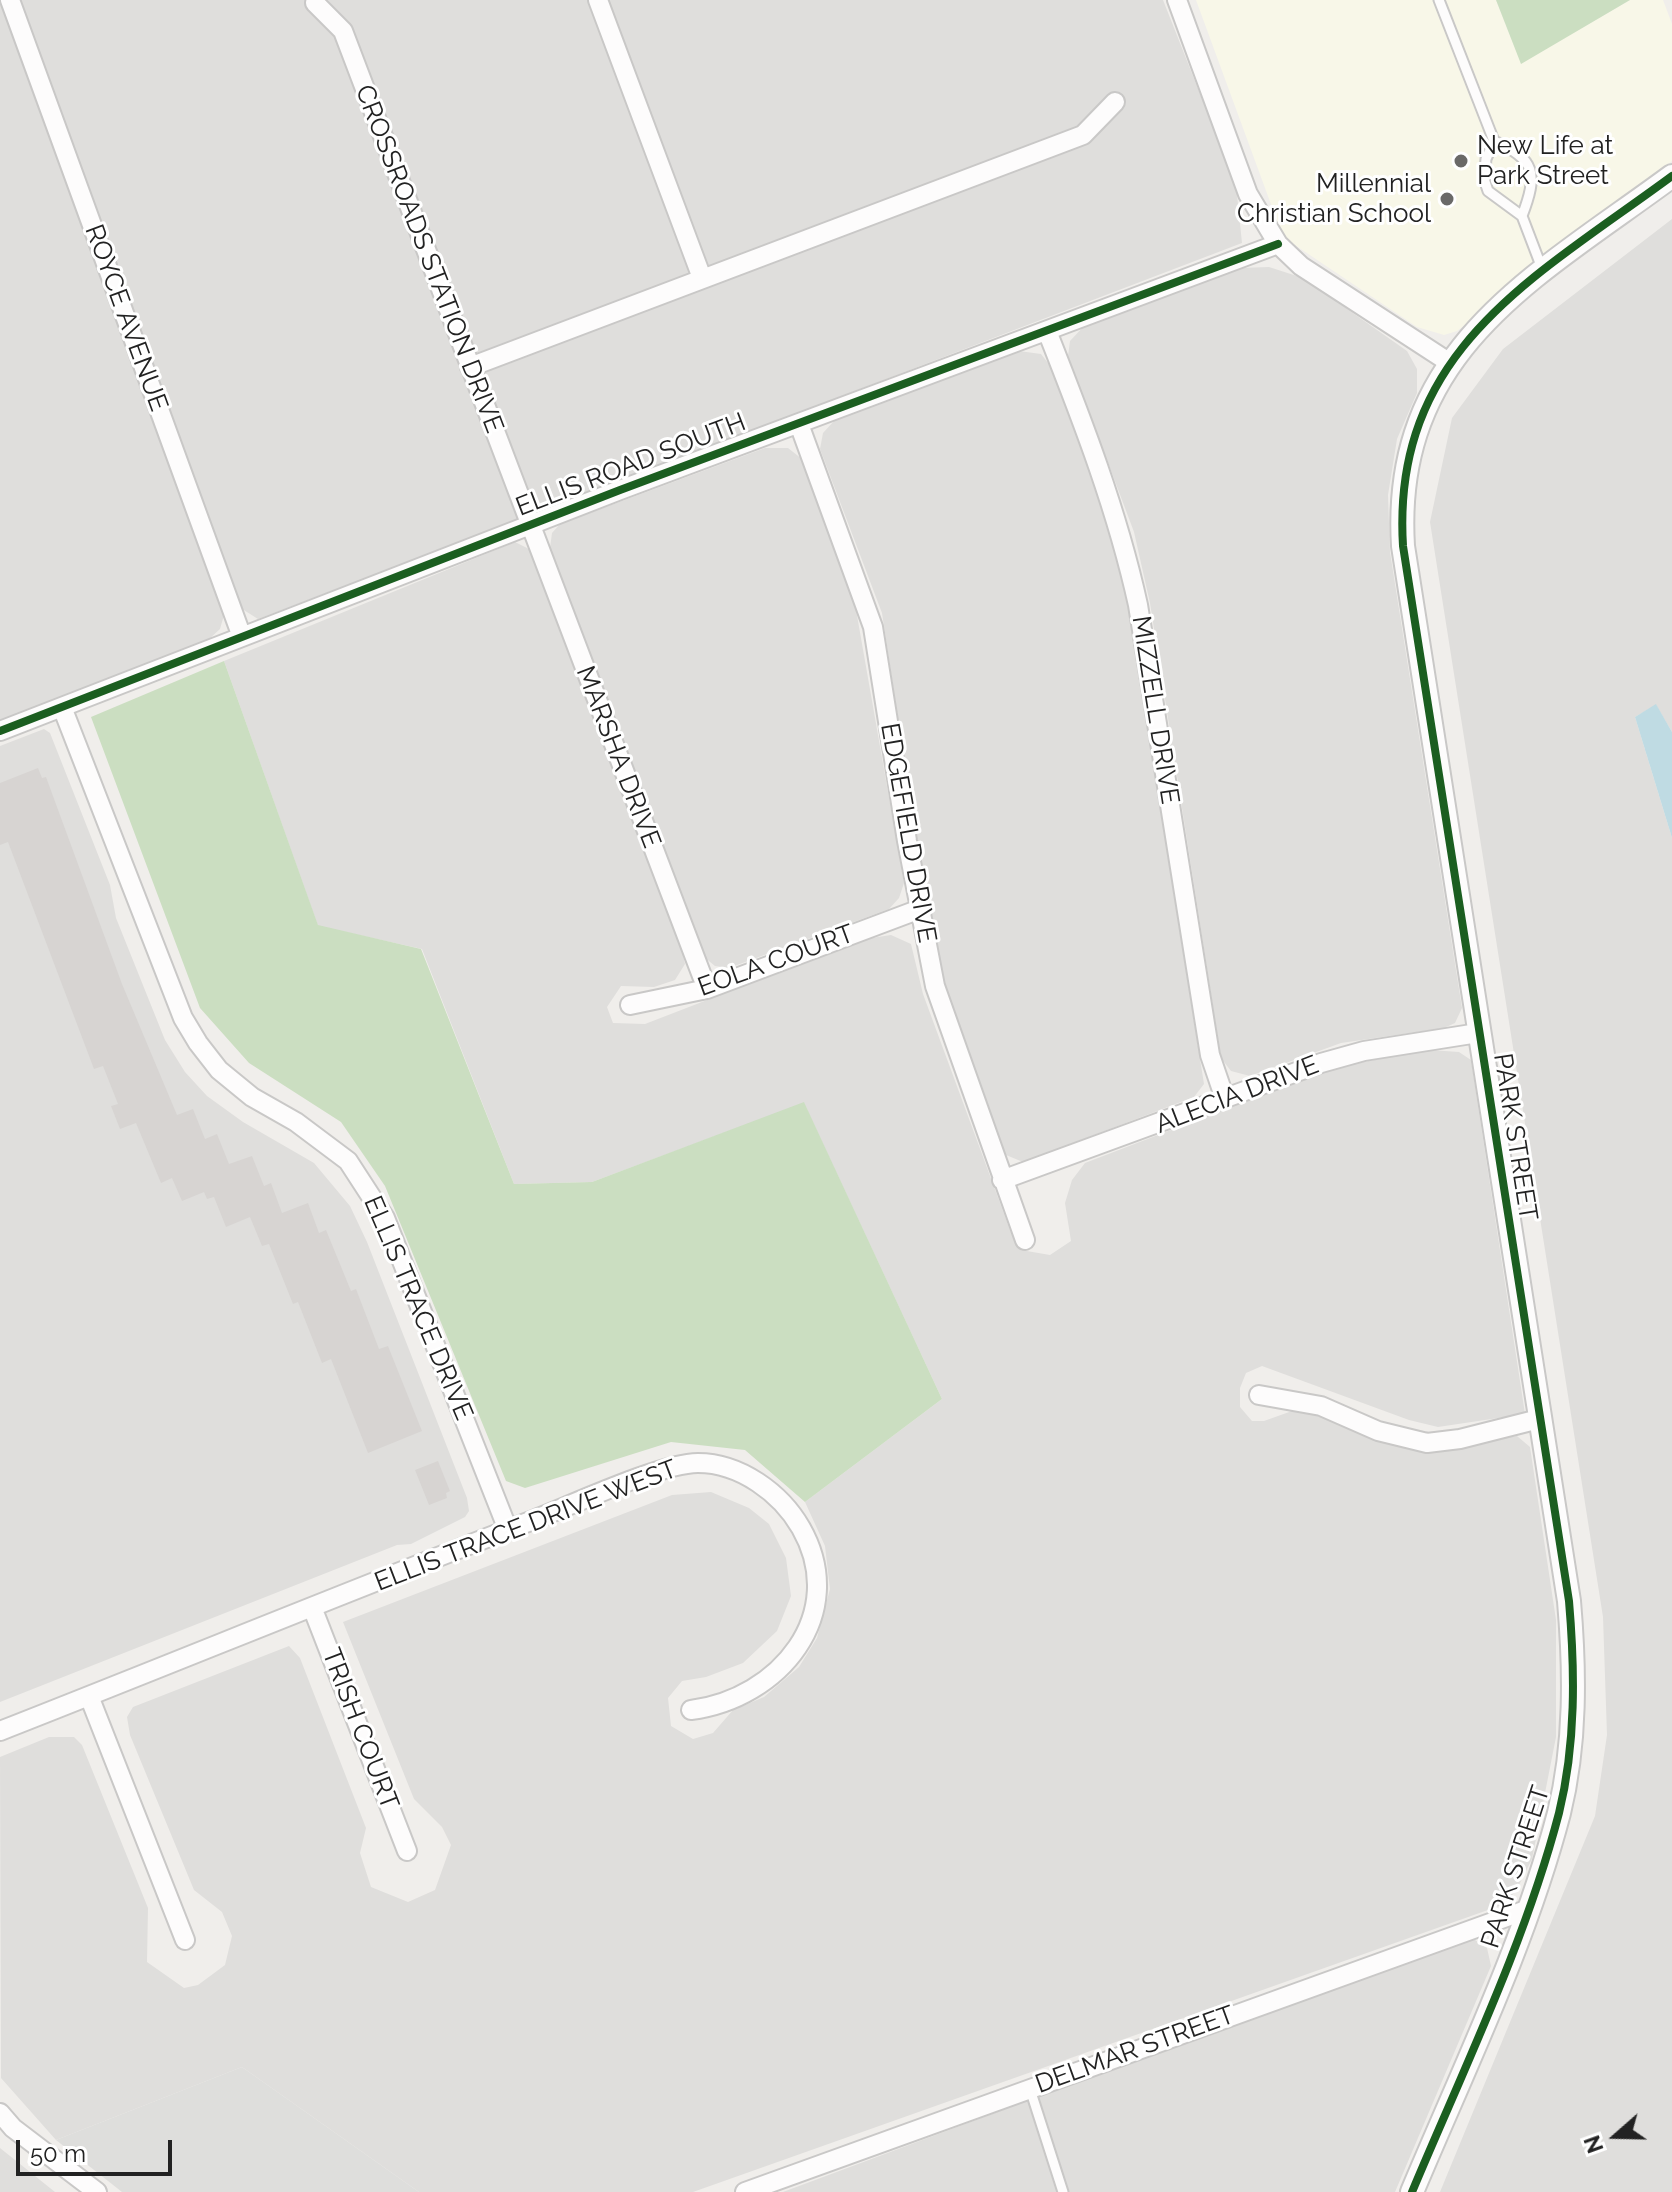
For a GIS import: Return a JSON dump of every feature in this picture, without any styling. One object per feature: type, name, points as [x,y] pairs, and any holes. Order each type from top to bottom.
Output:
[{"type":"street","name":"ROYCE AVENUE","points":[[10,0],[242,637]]},
{"type":"street","points":[[598,0],[702,278]]},
{"type":"street","points":[[1177,0],[1248,194],[1278,244],[1301,266],[1450,363]]},
{"type":"street","name":"CROSSROADS STATION DRIVE","points":[[315,3],[343,31],[530,525]]},
{"type":"street","points":[[470,367],[1083,135],[1115,102]]},
{"type":"street","name":"PARK STREET","points":[[1412,2192],[1493,2000],[1559,1811],[1574,1692],[1569,1601],[1421,671],[1400,509],[1411,442],[1425,404],[1450,363],[1498,307],[1672,176]]},
{"type":"street","name":"ELLIS ROAD SOUTH","points":[[0,731],[530,525],[1278,244]]},
{"type":"street","name":"MIZZELL DRIVE","points":[[1047,331],[1107,485],[1124,543],[1138,605],[1210,1055],[1225,1099]]},
{"type":"street","name":"EDGEFIELD DRIVE","points":[[799,424],[873,627],[935,986],[1025,1240]]},
{"type":"street","name":"MARSHA DRIVE","points":[[530,525],[707,989]]},
{"type":"street","name":"ELLIS TRACE DRIVE","points":[[62,707],[183,1018],[219,1070],[252,1097],[327,1143],[367,1186],[385,1218],[508,1530]]},
{"type":"street","name":"EOLA COURT","points":[[630,1005],[707,989],[920,909]]},
{"type":"street","name":"ALECIA DRIVE","points":[[1002,1180],[1321,1063],[1364,1051],[1478,1033]]},
{"type":"street","points":[[1259,1395],[1321,1406],[1378,1431],[1427,1443],[1460,1439],[1539,1419]]},
{"type":"street","name":"ELLIS TRACE DRIVE WEST","points":[[0,1731],[508,1530],[657,1473],[696,1463],[748,1476],[785,1505],[803,1531],[816,1577],[814,1609],[804,1638],[772,1677],[748,1694],[713,1707],[691,1710]]},
{"type":"street","name":"TRISH COURT","points":[[312,1607],[407,1851]]},
{"type":"street","points":[[89,1696],[185,1940]]},
{"type":"street","name":"DELMAR STREET","points":[[745,2192],[1526,1910]]},
{"type":"street","points":[[0,2113],[13,2128],[97,2192]]},
{"type":"lane","points":[[1439,0],[1494,141],[1516,151],[1530,169],[1533,178],[1522,216]]},
{"type":"lane","points":[[1494,141],[1486,159],[1484,179],[1488,191],[1522,216],[1543,271]]},
{"type":"lane","points":[[1030,2089],[1063,2192]]},
{"type":"shaded area","points":[[20,0],[1163,0],[1236,185],[1242,243],[258,619],[239,607]]},
{"type":"shaded area","name":"Millennial Christian School","points":[[1196,0],[1496,0],[1521,63],[1630,0],[1663,0],[1672,24],[1672,161],[1457,331],[1444,335],[1417,327],[1283,237]]},
{"type":"shaded area","points":[[0,1],[224,615],[220,629],[208,640],[0,720]]},
{"type":"shaded area","points":[[1672,219],[1672,732],[1656,705],[1635,717],[1672,838],[1672,2192],[1440,2192],[1595,1816],[1607,1735],[1603,1617],[1430,522],[1452,418],[1503,349]]},
{"type":"shaded area","points":[[1269,267],[1303,278],[1407,351],[1417,369],[1417,393],[1397,439],[1388,495],[1390,552],[1462,1008],[1455,1023],[1444,1028],[1341,1043],[1250,1076],[1231,1071],[1221,1058],[1150,603],[1134,532],[1068,356],[1070,341],[1084,326],[1240,268]]},
{"type":"shaded area","points":[[1019,351],[1041,354],[1052,368],[1119,551],[1204,1084],[1194,1097],[1023,1162],[1006,1155],[998,1140],[935,961],[882,613],[820,449],[823,433],[834,421]]},
{"type":"shaded area","points":[[765,448],[788,448],[802,459],[855,604],[904,883],[899,898],[889,909],[729,968],[715,966],[704,957],[550,548],[552,533],[560,524]]},
{"type":"shaded area","points":[[515,542],[529,549],[679,937],[685,964],[675,980],[654,987],[621,986],[607,1007],[613,1023],[645,1024],[865,939],[891,935],[911,944],[923,994],[1010,1230],[1021,1250],[1050,1255],[1071,1241],[1065,1203],[1072,1180],[1085,1163],[1335,1067],[1430,1050],[1459,1052],[1471,1060],[1525,1414],[1438,1427],[1409,1420],[1262,1366],[1246,1373],[1240,1388],[1240,1407],[1252,1421],[1308,1410],[1429,1451],[1517,1436],[1530,1447],[1556,1620],[1556,1737],[1532,1859],[1516,1891],[1502,1905],[693,2192],[419,2192],[242,2067],[56,2140],[1,2078],[0,1757],[49,1737],[74,1737],[82,1745],[148,1908],[147,1962],[184,1988],[198,1985],[225,1965],[232,1936],[222,1912],[194,1890],[130,1735],[127,1717],[133,1707],[289,1646],[300,1658],[366,1828],[360,1853],[371,1887],[408,1902],[435,1890],[451,1845],[442,1827],[414,1799],[343,1622],[672,1495],[711,1492],[749,1508],[769,1524],[786,1558],[791,1596],[777,1631],[743,1663],[706,1677],[682,1681],[668,1698],[671,1726],[693,1739],[713,1733],[733,1710],[764,1697],[799,1667],[817,1638],[830,1589],[825,1546],[805,1502],[942,1399],[804,1103],[592,1182],[514,1184],[422,949],[318,926],[224,661]]},
{"type":"shaded area","points":[[44,729],[50,733],[110,885],[116,918],[165,1040],[185,1072],[207,1096],[243,1122],[314,1163],[350,1206],[467,1498],[469,1511],[465,1517],[411,1544],[397,1545],[0,1702],[0,746]]},
{"type":"shaded area","points":[[1472,1938],[1487,1948],[1491,1966],[1395,2192],[783,2192],[1434,1949]]},
{"type":"shaded area","points":[[242,2067],[419,2192],[122,2192],[56,2140]]},
{"type":"shaded area","points":[[0,2148],[55,2192],[0,2192]]},
{"type":"green space","points":[[1496,0],[1630,0],[1521,64]]},
{"type":"green space","points":[[224,661],[318,925],[421,949],[514,1184],[592,1182],[804,1102],[942,1399],[805,1502],[745,1450],[671,1442],[525,1488],[506,1481],[385,1186],[341,1122],[249,1063],[200,1008],[91,717]]},
{"type":"water","points":[[1656,704],[1672,732],[1672,838],[1635,717]]},
{"type":"building","points":[[38,768],[42,778],[46,777],[122,984],[177,1115],[193,1109],[205,1139],[217,1134],[229,1164],[252,1156],[264,1186],[271,1183],[282,1213],[308,1203],[319,1233],[326,1230],[351,1291],[356,1289],[379,1349],[388,1346],[422,1431],[368,1453],[331,1359],[322,1363],[298,1302],[293,1304],[269,1244],[262,1246],[250,1217],[226,1227],[214,1197],[207,1199],[204,1192],[182,1201],[172,1178],[161,1183],[136,1123],[120,1129],[111,1106],[118,1104],[103,1066],[94,1069],[8,842],[0,845],[0,783]]},
{"type":"building","points":[[438,1461],[450,1491],[446,1493],[447,1498],[429,1505],[415,1470]]},
{"type":"cycle path","points":[[1412,2192],[1492,2005],[1545,1862],[1565,1787],[1573,1681],[1569,1601],[1403,546],[1405,478],[1421,420],[1446,370],[1481,326],[1523,286],[1570,249],[1672,176]]},
{"type":"cycle path","points":[[0,731],[620,490],[1278,244]]},
{"type":"place","name":"New Life at Park Street","points":[[1461,161]]},
{"type":"place","name":"Millennial Christian School","points":[[1447,199]]}]
